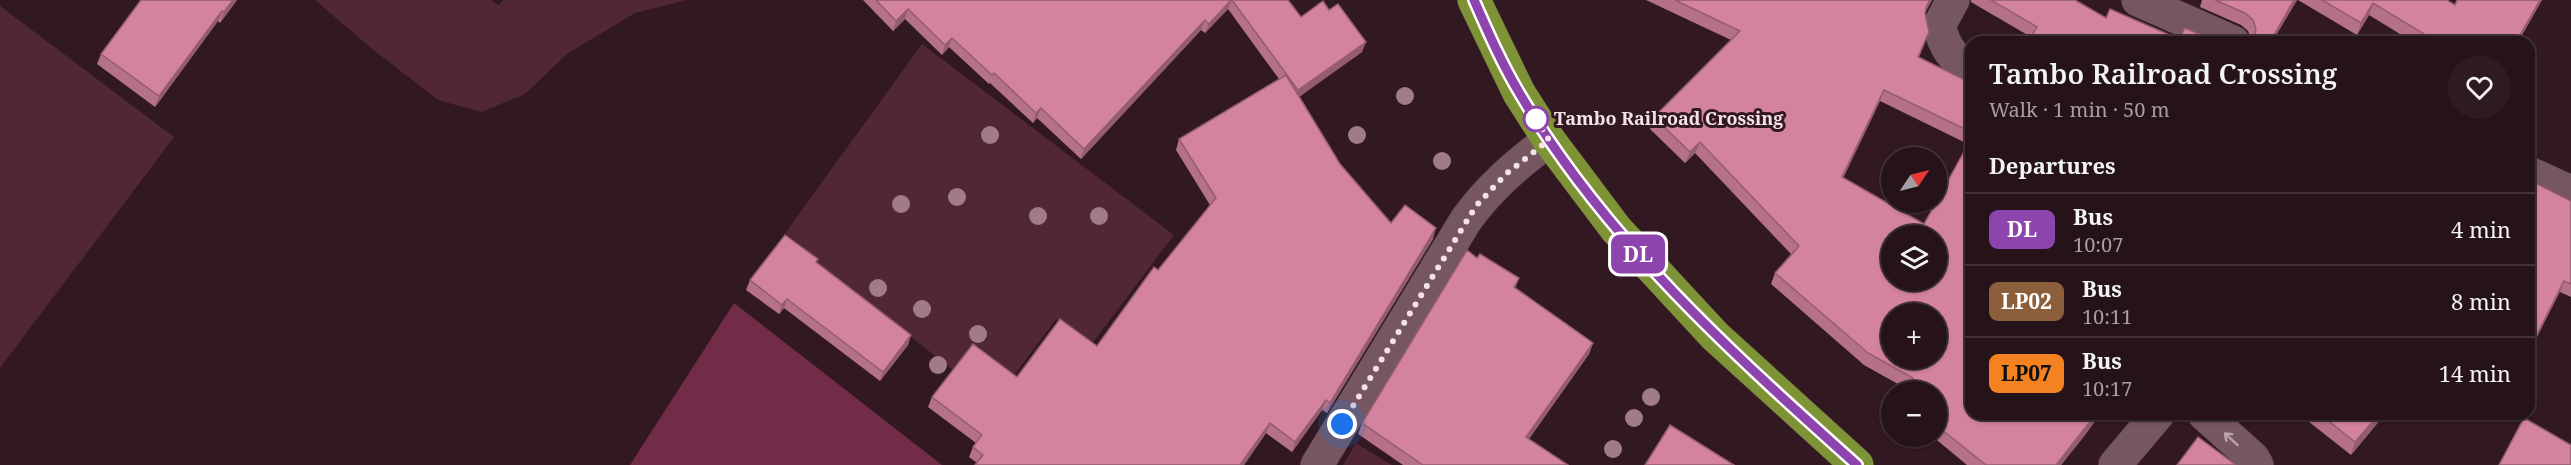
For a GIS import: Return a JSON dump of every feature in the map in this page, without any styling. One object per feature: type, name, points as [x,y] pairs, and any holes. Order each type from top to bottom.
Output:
[{"type":"highway","points":[[1474,0],[1519,93],[1549,140],[1616,229],[1715,336],[1857,465]]},
{"type":"street","points":[[1953,0],[1939,26],[1943,43],[1956,60],[1965,65]]},
{"type":"street","points":[[2138,0],[2219,36]]},
{"type":"street","points":[[1317,465],[1466,220],[1491,189],[1549,140]]},
{"type":"street","points":[[2535,177],[2571,192]]},
{"type":"street","points":[[2119,463],[2153,420]]},
{"type":"street","points":[[2211,420],[2253,458],[2257,465]]},
{"type":"shaded area","points":[[315,0],[491,0],[499,5],[503,0],[687,0],[635,13],[567,54],[525,94],[481,112],[438,100],[371,48]]},
{"type":"shaded area","points":[[0,6],[174,137],[0,368]]},
{"type":"shaded area","points":[[922,44],[1174,235],[1091,345],[1056,319],[1012,378],[970,346],[953,370],[783,236]]},
{"type":"shaded area","points":[[734,303],[942,465],[630,465]]},
{"type":"shaded area","points":[[1356,443],[1392,465],[1343,465]]},
{"type":"building","points":[[141,0],[233,0],[224,12],[222,11],[159,96],[101,54]]},
{"type":"building","points":[[876,0],[1231,0],[1209,24],[1205,20],[1084,149],[1041,108],[1036,113],[994,73],[992,75],[952,38],[945,45],[908,9],[896,21]]},
{"type":"building","points":[[1232,0],[1288,0],[1301,17],[1323,1],[1329,10],[1338,4],[1366,42],[1298,90]]},
{"type":"building","points":[[1675,0],[1930,0],[1925,13],[1929,32],[1918,57],[1965,80],[1965,129],[1884,90],[1842,177],[1881,199],[1881,213],[1905,213],[1924,224],[1930,213],[1947,213],[1947,182],[1965,150],[1965,420],[2091,420],[2056,465],[1986,465],[1947,434],[1947,381],[1911,381],[1913,378],[1897,369],[1947,369],[1947,303],[1881,303],[1881,360],[1868,353],[1775,273],[1799,246],[1700,142],[1690,152],[1654,117],[1740,31]]},
{"type":"building","points":[[1991,0],[2075,0],[2106,18],[2110,9],[2172,36],[2032,36],[2037,27]]},
{"type":"building","points":[[2215,0],[2294,0],[2273,36],[2254,36],[2256,29],[2253,20],[2245,13]]},
{"type":"building","points":[[2322,0],[2447,0],[2455,5],[2457,0],[2540,0],[2519,36],[2427,36],[2373,3],[2361,23]]},
{"type":"building","points":[[2185,28],[2203,36],[2181,36]]},
{"type":"building","points":[[1286,75],[1340,164],[1391,223],[1405,205],[1436,228],[1330,403],[1326,400],[1295,442],[1270,423],[1240,465],[975,465],[983,455],[973,447],[982,435],[932,397],[973,344],[1017,377],[1060,319],[1097,346],[1154,267],[1158,270],[1216,198],[1179,139]]},
{"type":"building","points":[[2535,183],[2571,201],[2571,284],[2564,281],[2535,338]]},
{"type":"building","points":[[785,235],[818,259],[816,262],[911,335],[883,372],[787,299],[782,305],[750,280]]},
{"type":"building","points":[[1467,250],[1477,258],[1480,254],[1519,278],[1514,287],[1593,343],[1526,437],[1568,465],[1423,465],[1362,423]]},
{"type":"building","points":[[2328,420],[2374,420],[2355,442]]},
{"type":"building","points":[[2523,420],[2527,420],[2571,445],[2571,465],[2499,465]]},
{"type":"building","points":[[1670,425],[1734,465],[1645,465]]},
{"type":"building","points":[[2198,437],[2236,465],[2177,465]]},
{"type":"bus line","name":"DL","points":[[1474,0],[1519,93],[1549,140],[1616,229],[1715,336],[1857,465]]},
{"type":"place","name":"Tambo Railroad Crossing","points":[[1536,119]]},
{"type":"route","points":[[1342,424],[1476,206],[1506,174],[1549,140],[1536,119]]}]
